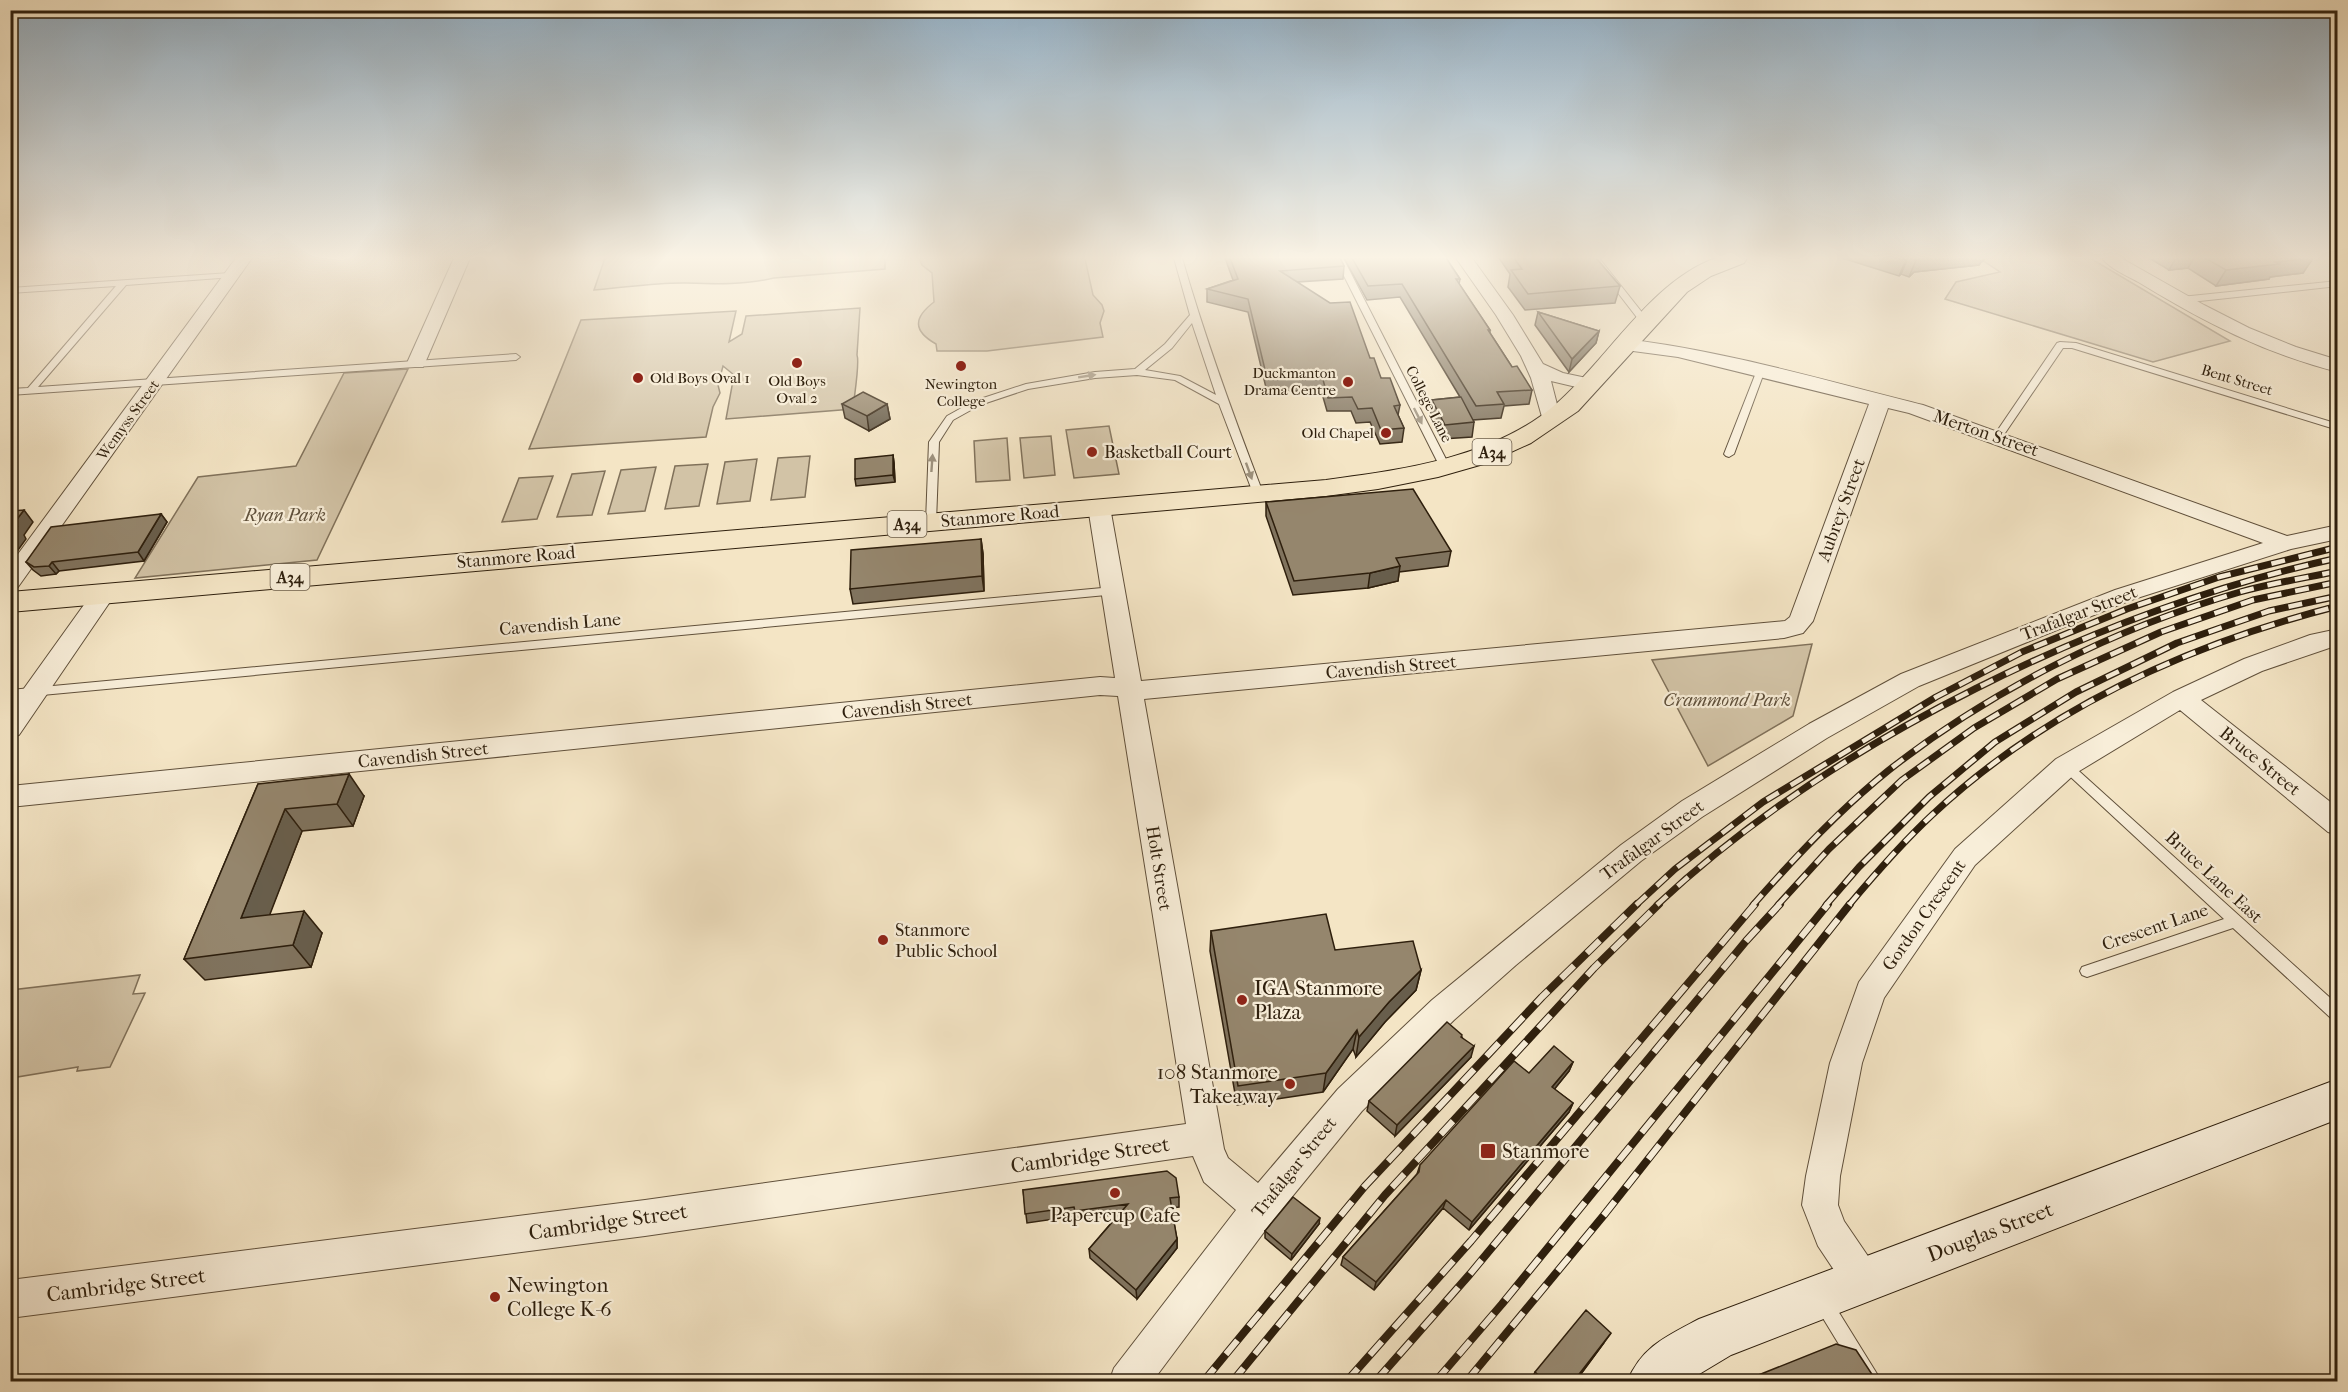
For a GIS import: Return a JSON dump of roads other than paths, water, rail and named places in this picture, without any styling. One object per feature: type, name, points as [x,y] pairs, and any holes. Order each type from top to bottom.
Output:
[{"type":"highway","name":"Stanmore Road","points":[[10,602],[1258,493],[1391,479],[1441,460],[1491,453],[1551,420],[1564,411],[1645,323]]},
{"type":"main road","name":"Douglas Street","points":[[1652,1382],[1670,1362],[1716,1336],[2337,1099]]},
{"type":"street","name":"Wemyss Street","points":[[10,582],[197,323]]},
{"type":"street","points":[[416,363],[434,323]]},
{"type":"street","points":[[1508,323],[1538,368],[1550,400],[1551,420]]},
{"type":"street","points":[[2228,323],[2271,344],[2337,366]]},
{"type":"street","name":"Merton Street","points":[[1636,333],[1678,351],[1881,399],[1998,437],[2286,543]]},
{"type":"street","points":[[1538,368],[1557,377],[1589,384]]},
{"type":"street","name":"Aubrey Street","points":[[1801,621],[1881,399]]},
{"type":"street","name":"Holt Street","points":[[1099,507],[1205,1138],[1211,1161],[1216,1170],[1260,1208]]},
{"type":"street","name":"Trafalgar Street","points":[[1128,1382],[1260,1208],[1343,1107],[1443,1010],[1597,880],[1692,809],[1827,726],[1910,680],[2123,595],[2286,543],[2337,532]]},
{"type":"street","points":[[10,728],[104,593]]},
{"type":"street","name":"Cavendish Street","points":[[10,797],[1100,686],[1147,690],[1784,630],[1794,627],[1801,621]]},
{"type":"street","name":"Gordon Crescent","points":[[1841,1289],[1831,1233],[1820,1204],[1846,1063],[1870,992],[1965,857],[2066,766],[2182,698],[2253,665],[2337,637]]},
{"type":"street","name":"Bruce Street","points":[[2182,698],[2337,824]]},
{"type":"street","name":"Cambridge Street","points":[[10,1299],[657,1216],[1205,1138]]},
{"type":"lane","points":[[31,390],[89,323]]},
{"type":"lane","points":[[1137,372],[1165,351],[1188,323]]},
{"type":"lane","points":[[1197,323],[1223,402],[1258,493]]},
{"type":"lane","name":"College Lane","points":[[1372,323],[1441,460]]},
{"type":"lane","points":[[1630,323],[1636,333]]},
{"type":"lane","name":"Bent Street","points":[[1998,437],[2060,345],[2073,345],[2337,427]]},
{"type":"lane","points":[[10,392],[516,357]]},
{"type":"lane","points":[[1729,454],[1761,370]]},
{"type":"lane","points":[[931,522],[934,442],[950,418],[976,403],[1026,387],[1095,375],[1137,372],[1177,378],[1223,402]]},
{"type":"lane","name":"Cavendish Lane","points":[[10,694],[1113,591]]},
{"type":"lane","name":"Bruce Lane East","points":[[2066,766],[2337,1015]]},
{"type":"lane","name":"Crescent Lane","points":[[2087,971],[2235,921]]},
{"type":"lane","points":[[1841,1289],[1873,1382]]},
{"type":"railway","points":[[1636,905],[1675,869],[1763,802],[1936,697],[2022,652],[2127,609],[2219,577],[2338,547]]},
{"type":"railway","points":[[1657,905],[1727,845],[1805,788],[1888,736],[1975,689],[2066,647],[2157,611],[2248,581],[2338,558]]},
{"type":"railway","points":[[1753,905],[1818,834],[1871,785],[1928,741],[2012,688],[2101,643],[2193,607],[2276,583],[2338,571]]},
{"type":"railway","points":[[1778,905],[1829,849],[1902,780],[1974,728],[2057,679],[2161,632],[2253,600],[2338,582]]},
{"type":"railway","points":[[1826,905],[1859,867],[1929,797],[1995,742],[2076,692],[2177,643],[2269,611],[2338,596]]},
{"type":"railway","points":[[1849,905],[1932,815],[1976,777],[2022,743],[2071,712],[2174,661],[2228,640],[2338,606]]},
{"type":"railway","points":[[1203,1382],[1365,1186],[1542,997],[1637,904]]},
{"type":"railway","points":[[1232,1382],[1385,1195],[1594,968],[1659,904]]},
{"type":"railway","points":[[1346,1382],[1471,1241],[1755,904]]},
{"type":"railway","points":[[1375,1382],[1470,1274],[1746,941],[1780,904]]},
{"type":"railway","points":[[1435,1382],[1502,1304],[1828,904]]},
{"type":"railway","points":[[1466,1382],[1604,1215],[1850,904]]},
{"type":"place","name":"Old Boys Oval 2","points":[[797,363]]},
{"type":"place","name":"Newington College","points":[[961,366]]},
{"type":"place","name":"Old Boys Oval 1","points":[[638,378]]},
{"type":"place","name":"Duckmanton Drama Centre","points":[[1348,382]]},
{"type":"place","name":"Old Chapel","points":[[1386,433]]},
{"type":"place","name":"Basketball Court","points":[[1092,452]]},
{"type":"place","name":"Stanmore Public School","points":[[883,940]]},
{"type":"place","name":"IGA Stanmore Plaza","points":[[1242,1000]]},
{"type":"place","name":"108 Stanmore Takeaway","points":[[1290,1084]]},
{"type":"place","name":"Stanmore","points":[[1488,1151]]},
{"type":"place","name":"Papercup Cafe","points":[[1115,1193]]},
{"type":"place","name":"Newington College K-6","points":[[495,1297]]},
{"type":"park label","name":"Ryan Park","points":[[285,515]]},
{"type":"park label","name":"Crammond Park","points":[[1727,700]]}]
